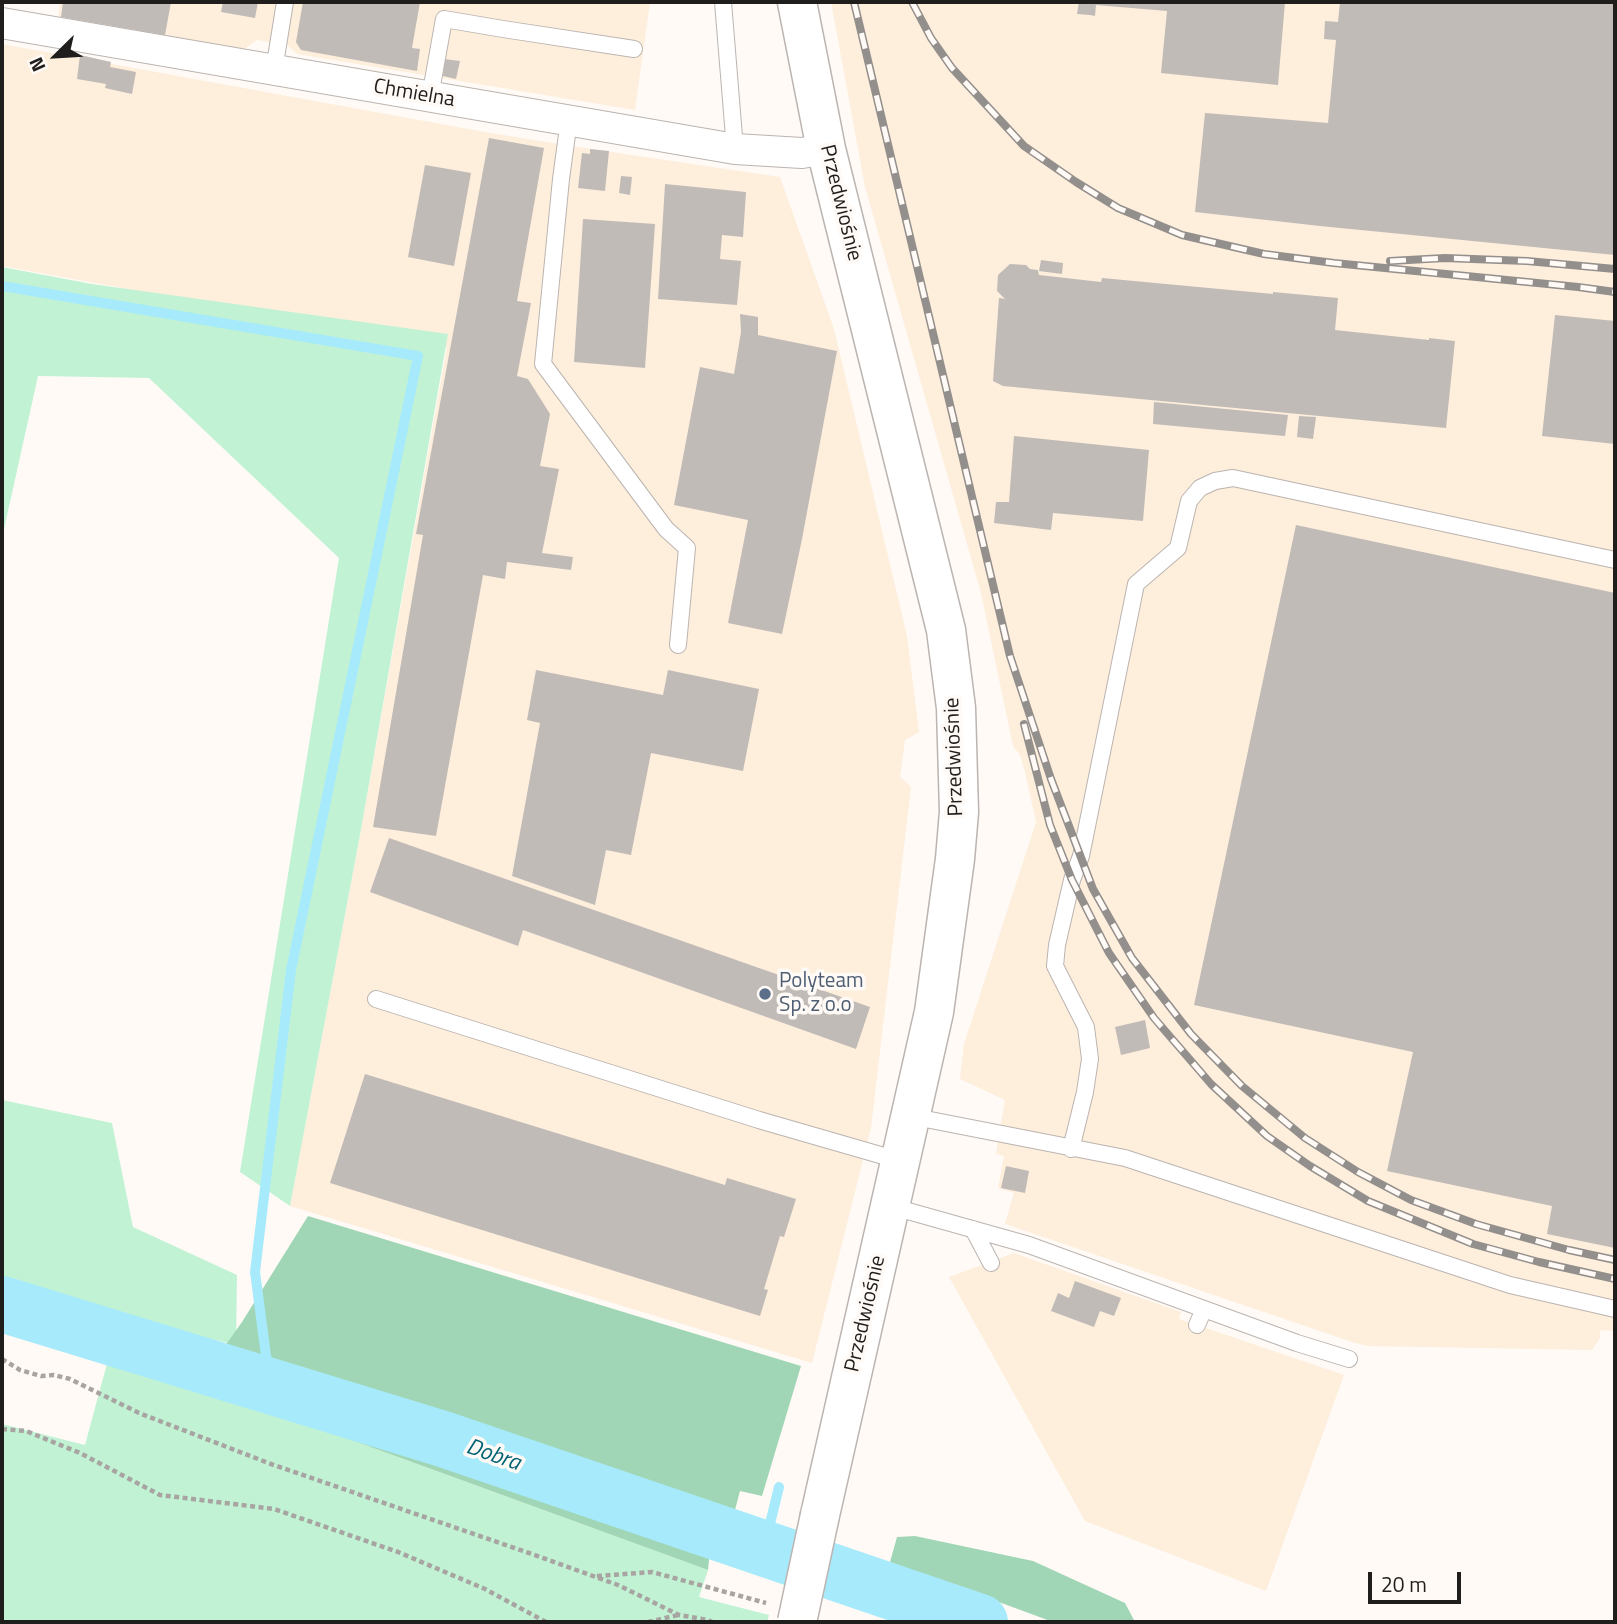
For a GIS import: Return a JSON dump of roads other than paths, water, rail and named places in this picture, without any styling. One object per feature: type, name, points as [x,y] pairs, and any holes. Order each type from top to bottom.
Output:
[{"type":"street","name":"Przedwiośnie","points":[[784,1613],[820,1515],[901,1161],[933,1012],[959,812],[956,708],[946,630],[826,149],[797,2]]},
{"type":"street","name":"Chmielna","points":[[2,23],[734,149],[803,153],[826,149]]},
{"type":"lane","points":[[274,70],[285,2]]},
{"type":"lane","points":[[723,2],[734,149]]},
{"type":"lane","points":[[430,97],[444,19],[634,48]]},
{"type":"lane","points":[[569,120],[543,365],[666,529],[687,548],[678,645]]},
{"type":"lane","points":[[1071,1149],[1090,1059],[1086,1027],[1055,966],[1057,945],[1072,880],[1081,856],[1136,584],[1178,548],[1189,500],[1200,488],[1215,481],[1233,478],[1615,560]]},
{"type":"lane","points":[[376,999],[759,1120],[901,1161]]},
{"type":"lane","points":[[910,1116],[1125,1158],[1510,1285],[1615,1308]]},
{"type":"lane","points":[[890,1206],[1029,1245],[1204,1309],[1296,1351],[1349,1359]]},
{"type":"lane","points":[[973,1229],[991,1262]]},
{"type":"lane","points":[[1197,1325],[1204,1309]]},
{"type":"waterway","points":[[2,286],[418,356],[291,970],[255,1272],[270,1386]]},
{"type":"waterway","name":"Dobra","points":[[2,1304],[443,1439],[980,1622]]},
{"type":"waterway","points":[[764,1548],[779,1487]]},
{"type":"railway","points":[[854,2],[1010,656],[1051,779],[1093,889],[1132,958],[1191,1034],[1242,1086],[1305,1138],[1358,1172],[1411,1200],[1476,1224],[1615,1260]]},
{"type":"railway","points":[[912,2],[931,38],[952,68],[1024,146],[1118,208],[1182,235],[1264,254],[1615,292]]},
{"type":"railway","points":[[1390,261],[1445,258],[1527,261],[1615,269]]},
{"type":"railway","points":[[1024,724],[1050,825],[1072,880],[1109,953],[1154,1018],[1211,1084],[1267,1136],[1368,1201],[1473,1244],[1615,1279]]},
{"type":"place","name":"Polyteam Sp. z o.o","points":[[765,994]]}]
